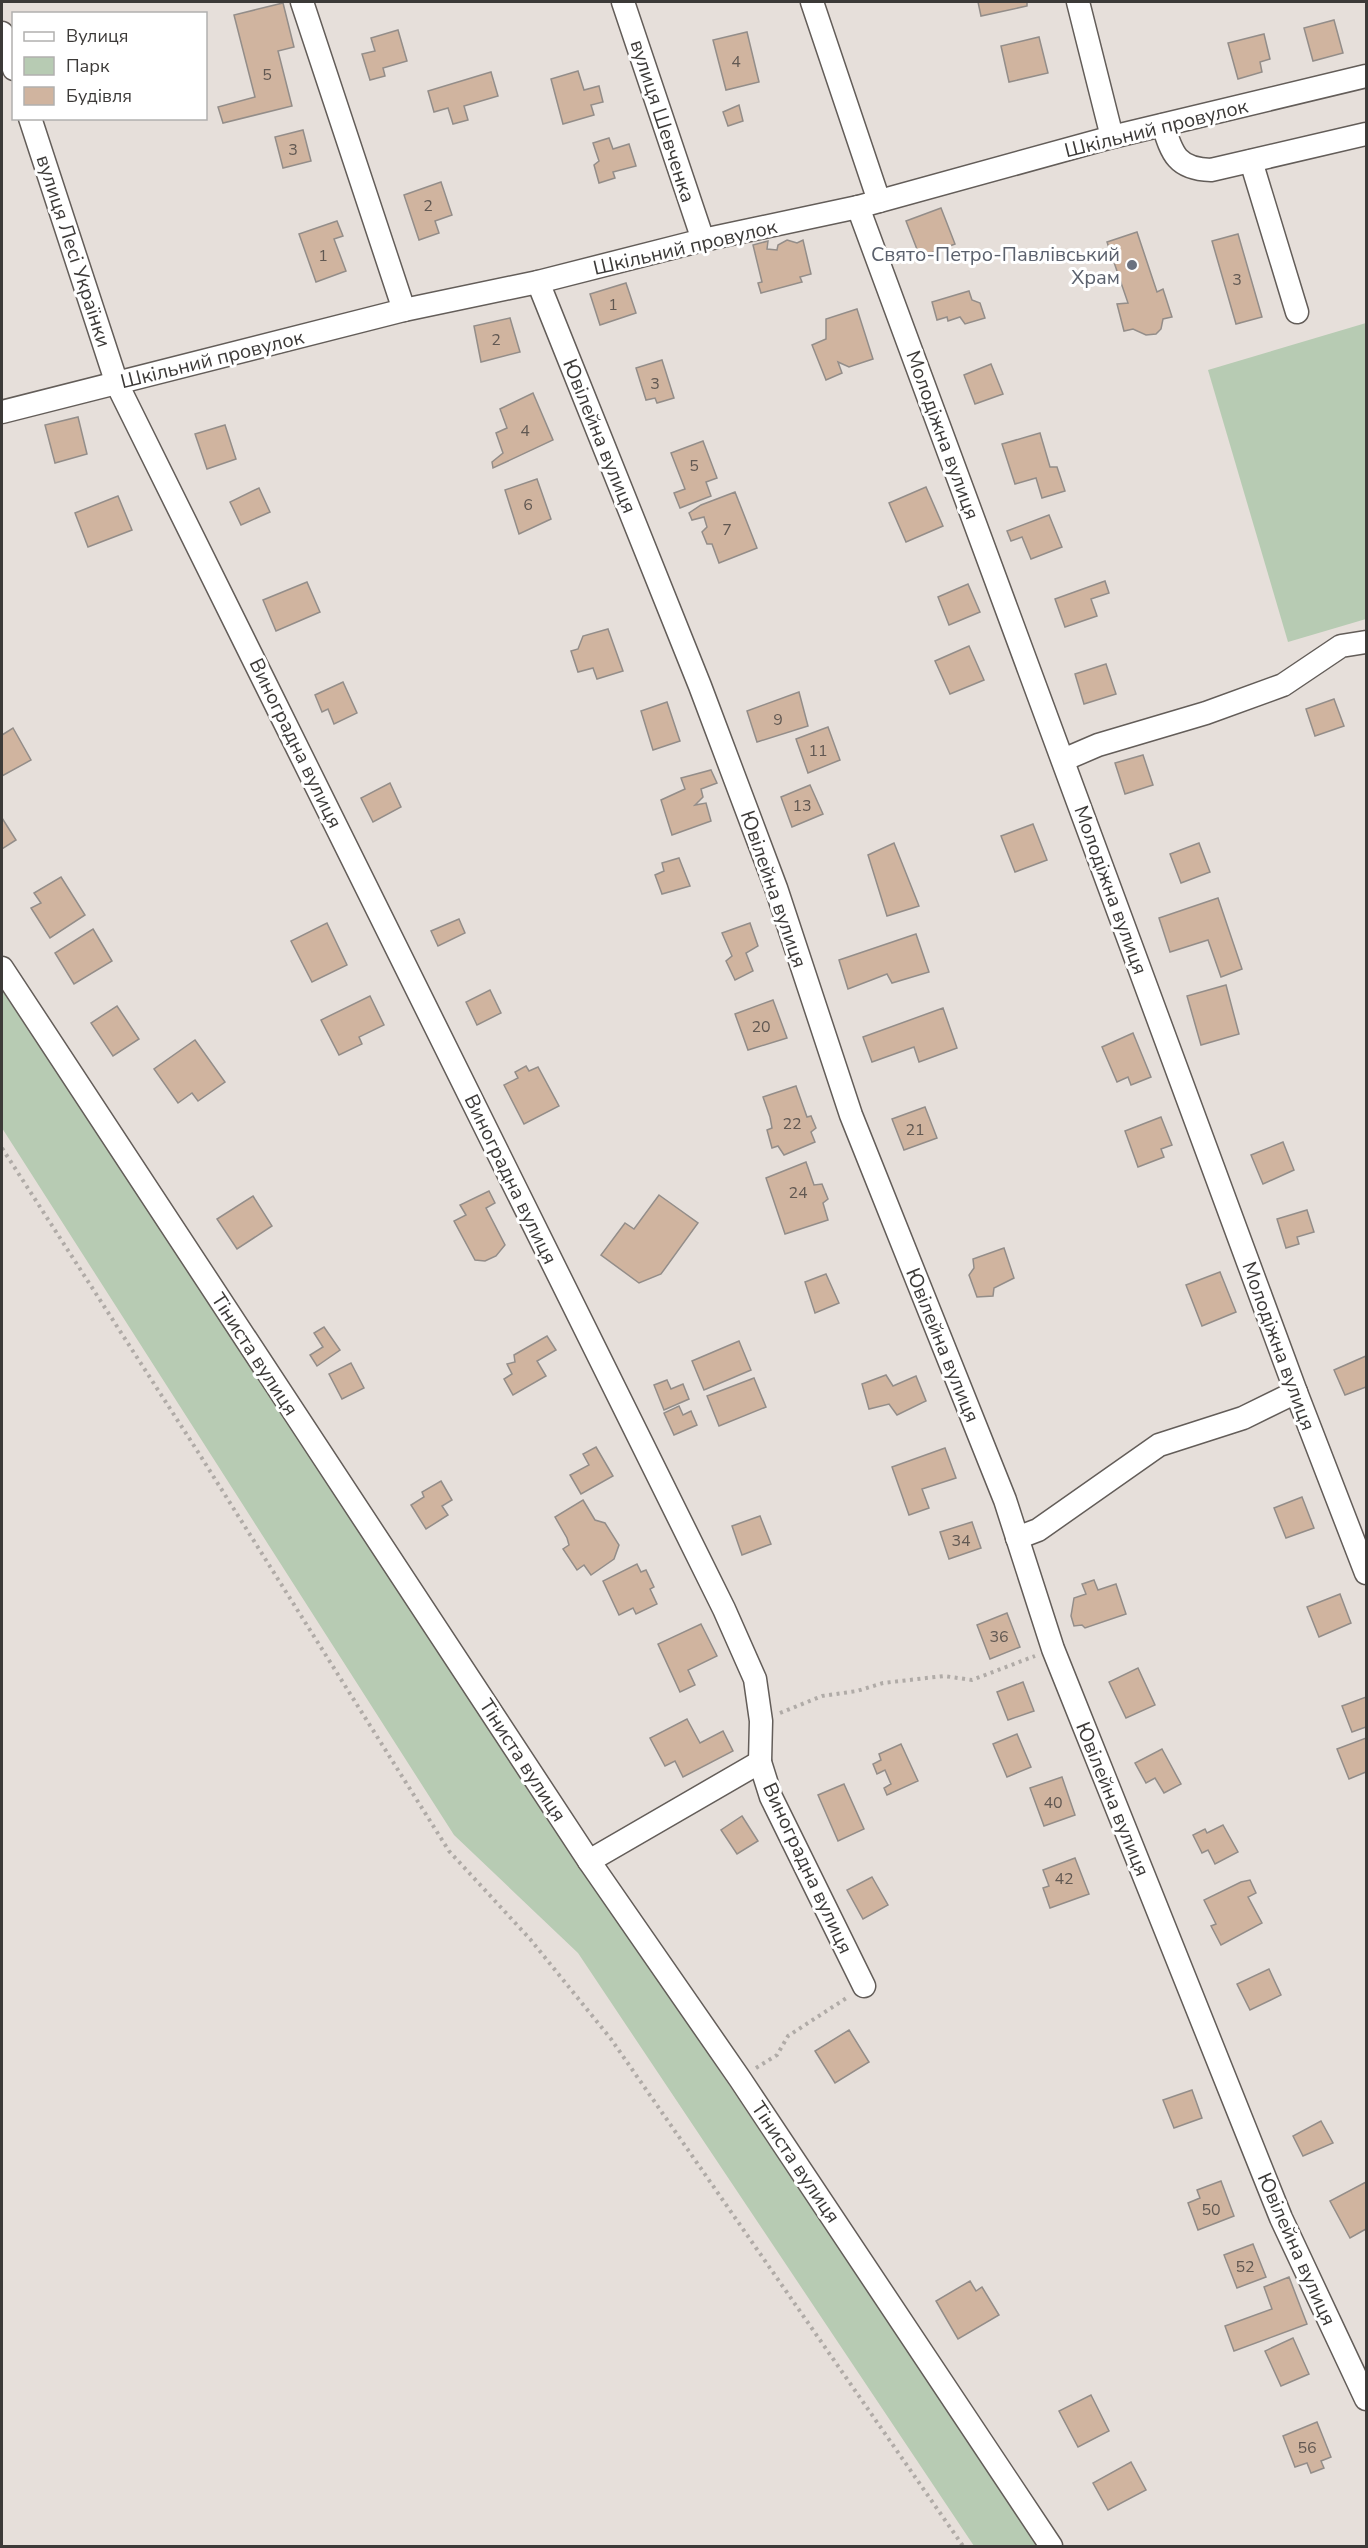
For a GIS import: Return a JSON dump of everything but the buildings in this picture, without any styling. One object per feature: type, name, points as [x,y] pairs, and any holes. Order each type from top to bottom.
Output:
[{"type":"street","points":[[302,2],[405,310]]},
{"type":"street","name":"вулиця Шевченка","points":[[623,2],[703,240]]},
{"type":"street","name":"Молодіжна вулиця","points":[[812,2],[868,204],[1064,760],[1296,1392],[1366,1573]]},
{"type":"street","points":[[1078,2],[1112,137]]},
{"type":"street","points":[[2,33],[12,63]]},
{"type":"street","name":"Шкільний провулок","points":[[2,412],[405,310],[538,282],[703,240],[868,204],[1112,137],[1366,76]]},
{"type":"street","name":"вулиця Лесі Українки","points":[[31,120],[117,384]]},
{"type":"street","points":[[1162,125],[1171,150],[1179,161],[1189,167],[1211,170],[1366,134]]},
{"type":"street","points":[[1251,161],[1297,312]]},
{"type":"street","name":"Ювілейна вулиця","points":[[538,282],[700,686],[776,888],[851,1114],[1005,1500],[1053,1649],[1281,2218],[1366,2399]]},
{"type":"street","name":"Виноградна вулиця","points":[[117,384],[724,1609],[754,1679],[761,1721],[760,1762],[771,1797],[864,1986]]},
{"type":"street","points":[[1064,760],[1098,745],[1206,713],[1283,685],[1341,646],[1361,648]]},
{"type":"street","name":"Тіниста вулиця","points":[[2,968],[589,1861],[740,2079],[1051,2547]]},
{"type":"street","points":[[1017,1538],[1038,1530],[1159,1445],[1244,1418],[1296,1392]]},
{"type":"street","points":[[589,1861],[760,1762]]},
{"type":"path","points":[[2,1148],[198,1452],[449,1851],[531,1940],[611,2039],[963,2547]]},
{"type":"path","points":[[761,1721],[822,1696],[857,1691],[883,1683],[944,1676],[972,1680],[1053,1649]]},
{"type":"path","points":[[740,2079],[777,2055],[788,2036],[864,1986]]},
{"type":"green space","points":[[1366,323],[1366,619],[1288,642],[1208,370]]},
{"type":"green space","points":[[2,990],[582,1867],[1040,2546],[974,2546],[578,1953],[454,1835],[2,1128]]},
{"type":"place","name":"Свято-Петро-Павлівський Храм","points":[[1132,265]]}]
